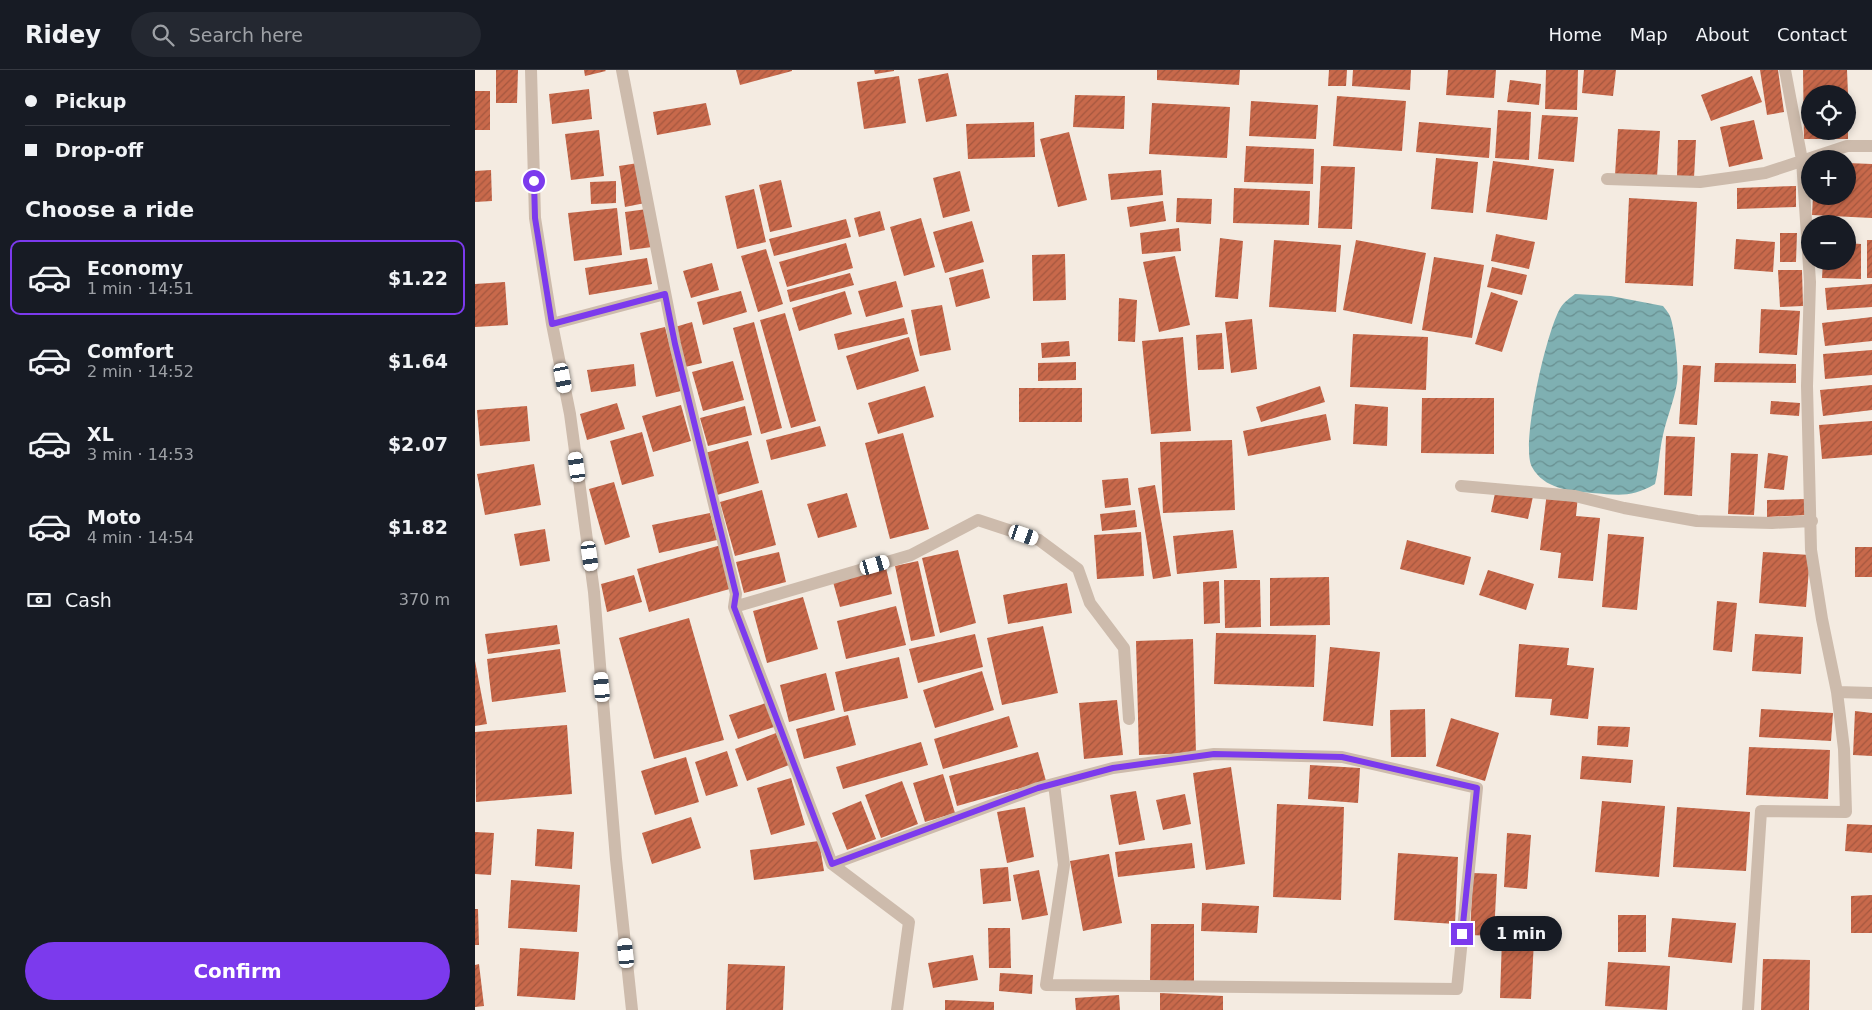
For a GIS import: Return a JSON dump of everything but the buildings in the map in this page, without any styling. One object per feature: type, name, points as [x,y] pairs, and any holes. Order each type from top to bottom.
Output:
[{"type":"street","points":[[531,70],[535,218],[552,324],[570,414],[594,592],[616,859],[632,1010]]},
{"type":"street","points":[[622,70],[675,344],[736,594],[734,607],[832,864],[909,922],[897,1010]]},
{"type":"street","points":[[1785,70],[1801,155]]},
{"type":"street","points":[[1834,150],[1847,146],[1872,146]]},
{"type":"street","points":[[1607,179],[1700,182],[1765,173],[1801,160]]},
{"type":"street","points":[[1748,1010],[1761,811],[1846,812],[1844,749],[1837,692],[1822,619],[1811,550],[1807,386],[1809,282],[1805,205]]},
{"type":"street","points":[[552,324],[665,294]]},
{"type":"street","points":[[1461,486],[1575,496],[1624,508],[1697,521],[1772,523],[1811,521]]},
{"type":"street","points":[[734,607],[911,555],[979,520],[1039,540],[1078,569],[1089,603],[1124,648],[1129,719]]},
{"type":"street","points":[[1837,692],[1872,693]]},
{"type":"street","points":[[832,864],[1054,784],[1113,768],[1214,754],[1342,757],[1477,788],[1457,989],[1046,986],[1064,865],[1054,784]]},
{"type":"water","points":[[1575,294],[1611,296],[1663,306],[1670,317],[1676,351],[1677,383],[1663,435],[1655,484],[1639,492],[1617,495],[1558,488],[1543,480],[1532,467],[1529,455],[1529,436],[1543,361],[1555,319],[1565,302]]},
{"type":"route","points":[[534,181],[535,218],[552,324],[665,294],[675,344],[736,594],[734,607],[832,864],[1038,788],[1113,768],[1214,754],[1342,757],[1477,788],[1462,934]]}]
